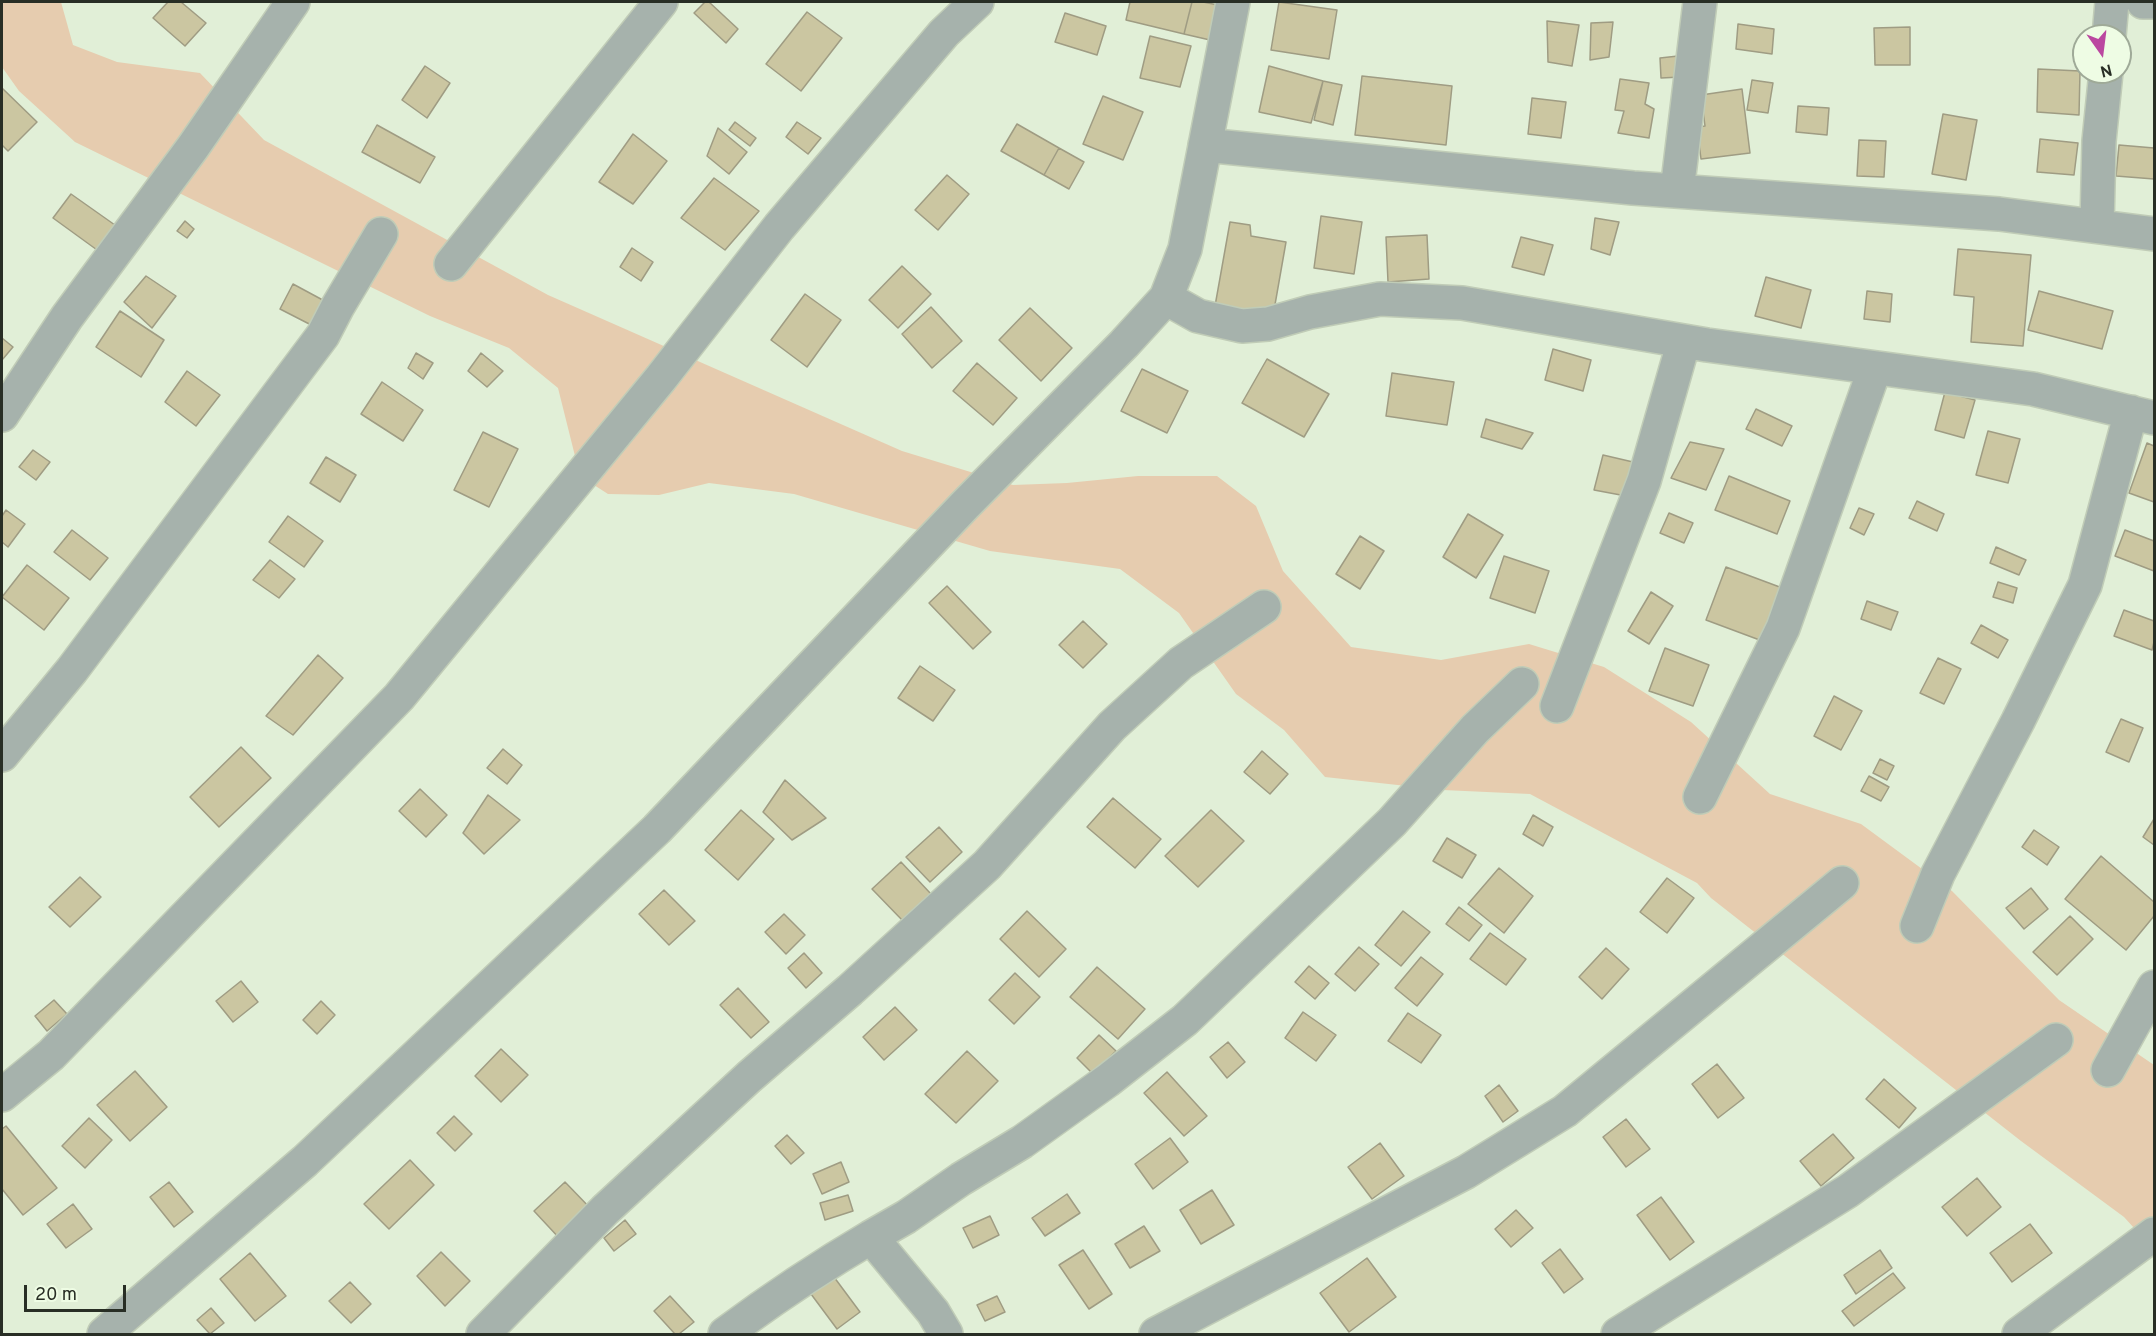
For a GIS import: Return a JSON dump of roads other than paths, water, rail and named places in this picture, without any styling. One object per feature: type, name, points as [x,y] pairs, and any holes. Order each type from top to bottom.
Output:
[{"type":"street","points":[[2,415],[67,317],[193,147],[293,2]]},
{"type":"street","points":[[451,264],[661,2]]},
{"type":"street","points":[[2,1095],[51,1055],[399,697],[661,378],[779,227],[944,33],[977,2]]},
{"type":"street","points":[[104,1335],[305,1161],[657,829],[965,505],[1124,344],[1166,298],[1185,249],[1233,2]]},
{"type":"street","points":[[1677,191],[1700,2]]},
{"type":"street","points":[[2110,24],[2112,2]]},
{"type":"street","points":[[2143,2],[2154,2]]},
{"type":"street","points":[[2097,226],[2099,141],[2105,84]]},
{"type":"street","points":[[1205,145],[1677,191],[2000,214],[2154,234]]},
{"type":"street","points":[[2,755],[72,670],[323,335],[381,234]]},
{"type":"street","points":[[1166,298],[1198,316],[1242,326],[1269,324],[1310,312],[1380,299],[1462,303],[1684,341],[2033,389],[2143,415],[2085,585],[2018,721],[1938,874],[1917,926]]},
{"type":"street","points":[[1557,706],[1644,482],[1684,341]]},
{"type":"street","points":[[1700,797],[1783,628],[1875,368]]},
{"type":"street","points":[[483,1335],[622,1194],[749,1077],[850,990],[987,865],[1112,726],[1181,663],[1264,607]]},
{"type":"street","points":[[725,1335],[766,1303],[829,1261],[906,1217],[961,1179],[1022,1142],[1107,1081],[1185,1020],[1384,829],[1475,729],[1522,684]]},
{"type":"street","points":[[1156,1335],[1466,1172],[1565,1111],[1842,883]]},
{"type":"street","points":[[2108,1070],[2154,987]]},
{"type":"street","points":[[1618,1335],[1848,1191],[2056,1040]]},
{"type":"street","points":[[2019,1335],[2154,1234]]},
{"type":"street","points":[[871,1237],[933,1312],[946,1335]]}]
